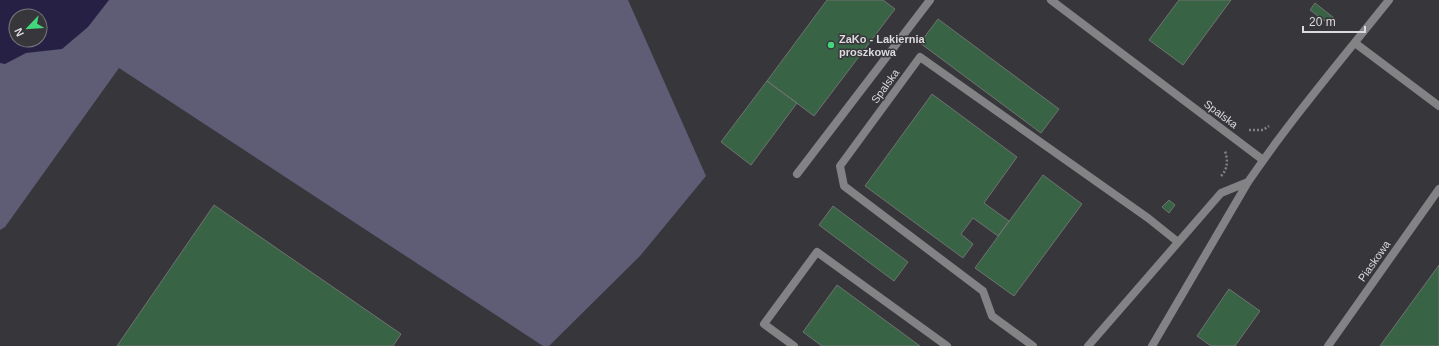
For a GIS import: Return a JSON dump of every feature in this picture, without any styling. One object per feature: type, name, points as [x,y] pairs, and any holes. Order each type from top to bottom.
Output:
[{"type":"lane","name":"Spalska","points":[[797,174],[930,0]]},
{"type":"lane","name":"Spalska","points":[[1051,0],[1263,160]]},
{"type":"lane","points":[[1152,346],[1248,182],[1263,160],[1300,110],[1389,0]]},
{"type":"lane","points":[[1355,43],[1439,106]]},
{"type":"lane","name":"Spalska","points":[[1033,346],[992,316],[983,291],[844,186],[840,166],[920,56],[1148,218],[1178,242]]},
{"type":"lane","points":[[1088,346],[1220,193],[1248,182]]},
{"type":"lane","name":"Piaskowa","points":[[1328,346],[1439,189]]},
{"type":"lane","points":[[794,346],[764,324],[817,252],[947,346]]},
{"type":"path","points":[[1244,129],[1253,131],[1263,130],[1271,125]]},
{"type":"path","points":[[1220,178],[1225,172],[1227,164],[1227,156],[1224,147]]},
{"type":"shaded area","points":[[0,0],[628,0],[706,176],[640,256],[549,346],[543,346],[119,68],[5,227],[0,230]]},
{"type":"shaded area","points":[[0,0],[109,0],[88,27],[62,49],[26,53],[5,64],[0,63]]},
{"type":"building","name":"ZaKo - Lakiernia proszkowa","points":[[827,0],[883,0],[895,9],[814,116],[767,81]]},
{"type":"building","points":[[1179,0],[1231,0],[1183,65],[1149,40]]},
{"type":"building","points":[[1315,3],[1334,18],[1329,24],[1310,10]]},
{"type":"building","points":[[938,19],[1059,109],[1041,133],[920,43]]},
{"type":"building","points":[[767,81],[797,103],[751,165],[721,142]]},
{"type":"building","points":[[932,94],[1017,157],[984,203],[1009,221],[998,236],[973,218],[961,234],[973,244],[963,258],[865,186]]},
{"type":"building","points":[[1043,175],[1082,204],[1014,296],[975,268]]},
{"type":"building","points":[[1169,200],[1175,205],[1169,213],[1162,207]]},
{"type":"building","points":[[214,205],[401,334],[393,346],[117,346]]},
{"type":"building","points":[[833,206],[908,262],[894,281],[819,225]]},
{"type":"building","points":[[1439,265],[1439,346],[1380,346]]},
{"type":"building","points":[[837,285],[920,346],[822,346],[803,332]]},
{"type":"building","points":[[1229,289],[1260,311],[1235,346],[1211,346],[1197,336]]},
{"type":"place","name":"ZaKo - Lakiernia proszkowa","points":[[831,45]]}]
